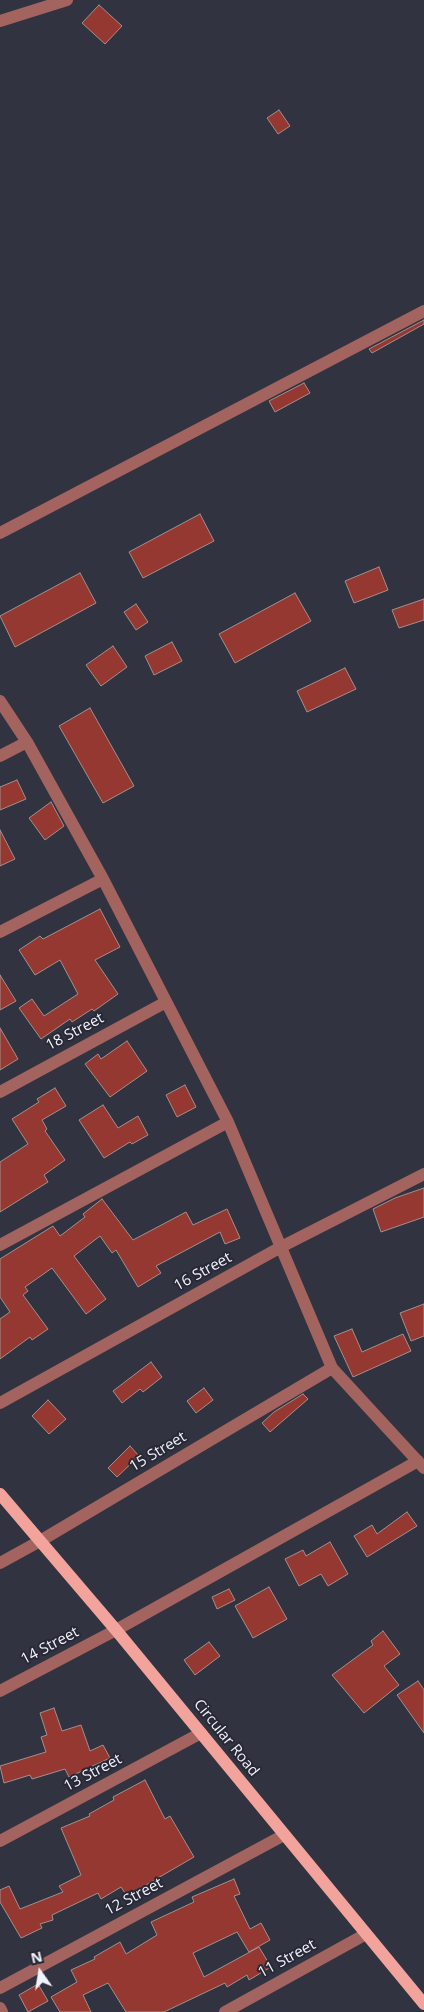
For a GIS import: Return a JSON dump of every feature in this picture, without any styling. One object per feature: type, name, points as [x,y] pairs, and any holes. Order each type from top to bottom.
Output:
[{"type":"main road","name":"Circular Road","points":[[0,1494],[116,1630],[424,2004]]},
{"type":"street","points":[[0,21],[68,0]]},
{"type":"street","points":[[0,533],[424,311]]},
{"type":"street","points":[[0,701],[27,742],[103,879],[228,1122],[332,1368],[421,1465]]},
{"type":"street","points":[[0,756],[27,742]]},
{"type":"street","points":[[0,932],[103,879]]},
{"type":"street","name":"18 Street","points":[[0,1092],[166,1002]]},
{"type":"street","points":[[0,1245],[228,1122]]},
{"type":"street","name":"16 Street","points":[[0,1403],[281,1247],[424,1174]]},
{"type":"street","name":"15 Street","points":[[0,1563],[332,1368]]},
{"type":"street","name":"14 Street","points":[[0,1691],[421,1465]]},
{"type":"street","name":"13 Street","points":[[0,1841],[201,1733]]},
{"type":"street","name":"12 Street","points":[[0,1988],[284,1834]]},
{"type":"street","name":"11 Street","points":[[224,2012],[366,1934]]},
{"type":"street","points":[[0,2008],[2,2012]]},
{"type":"building","points":[[99,5],[122,26],[105,44],[82,23]]},
{"type":"building","points":[[279,110],[290,126],[278,134],[267,118]]},
{"type":"building","points":[[424,320],[424,324],[372,353],[369,349]]},
{"type":"building","points":[[304,383],[310,393],[275,412],[269,401]]},
{"type":"building","points":[[200,514],[214,541],[143,578],[129,552]]},
{"type":"building","points":[[379,567],[388,590],[354,603],[345,581]]},
{"type":"building","points":[[80,573],[96,603],[15,647],[0,616]]},
{"type":"building","points":[[295,593],[311,621],[235,663],[219,634]]},
{"type":"building","points":[[424,599],[424,620],[399,628],[392,610]]},
{"type":"building","points":[[136,604],[148,622],[136,630],[124,612]]},
{"type":"building","points":[[172,642],[182,661],[154,675],[145,656]]},
{"type":"building","points":[[113,646],[127,667],[101,686],[86,665]]},
{"type":"building","points":[[345,668],[356,689],[307,712],[297,691]]},
{"type":"building","points":[[90,708],[134,786],[103,803],[59,726]]},
{"type":"building","points":[[17,780],[26,799],[0,810],[0,787]]},
{"type":"building","points":[[51,802],[64,826],[45,840],[29,818]]},
{"type":"building","points":[[0,830],[15,859],[0,866]]},
{"type":"building","points":[[100,909],[120,947],[95,960],[118,994],[94,1011],[92,1009],[72,1022],[70,1019],[41,1039],[19,1008],[32,999],[44,1016],[78,994],[60,960],[35,975],[19,950],[40,936],[43,939]]},
{"type":"building","points":[[0,975],[16,1001],[0,1010]]},
{"type":"building","points":[[0,1028],[18,1059],[0,1070]]},
{"type":"building","points":[[127,1041],[147,1071],[110,1097],[85,1064],[98,1054],[101,1059]]},
{"type":"building","points":[[185,1085],[196,1107],[177,1117],[166,1095]]},
{"type":"building","points":[[55,1088],[66,1106],[42,1120],[47,1129],[45,1131],[65,1160],[44,1175],[48,1182],[0,1212],[0,1162],[28,1144],[12,1119],[39,1102],[37,1099]]},
{"type":"building","points":[[103,1105],[118,1128],[138,1116],[148,1135],[132,1144],[130,1142],[104,1158],[79,1120]]},
{"type":"building","points":[[424,1188],[424,1217],[381,1232],[373,1209],[395,1198]]},
{"type":"building","points":[[102,1199],[133,1240],[186,1212],[193,1225],[227,1209],[240,1238],[225,1244],[220,1232],[156,1266],[161,1273],[138,1287],[116,1250],[112,1253],[100,1236],[74,1256],[106,1299],[86,1314],[52,1268],[25,1287],[28,1291],[23,1295],[48,1329],[32,1340],[30,1337],[0,1359],[0,1319],[10,1312],[0,1297],[0,1259],[53,1226],[60,1236],[85,1217],[83,1214]]},
{"type":"building","points":[[424,1304],[424,1336],[411,1341],[400,1313]]},
{"type":"building","points":[[352,1329],[362,1352],[403,1334],[411,1351],[353,1377],[334,1336]]},
{"type":"building","points":[[151,1362],[162,1377],[143,1392],[140,1389],[122,1403],[113,1391]]},
{"type":"building","points":[[204,1388],[213,1400],[196,1413],[187,1401]]},
{"type":"building","points":[[303,1394],[308,1399],[270,1432],[262,1423],[274,1412]]},
{"type":"building","points":[[48,1400],[66,1419],[49,1434],[32,1416]]},
{"type":"building","points":[[130,1446],[139,1456],[117,1477],[108,1468]]},
{"type":"building","points":[[407,1512],[417,1526],[367,1557],[354,1536],[372,1525],[377,1534]]},
{"type":"building","points":[[330,1542],[348,1574],[328,1586],[321,1574],[299,1586],[285,1559],[303,1550],[306,1556]]},
{"type":"building","points":[[269,1587],[287,1619],[253,1638],[235,1606]]},
{"type":"building","points":[[229,1589],[235,1600],[217,1609],[212,1597]]},
{"type":"building","points":[[383,1631],[400,1654],[384,1666],[399,1685],[364,1713],[332,1675],[373,1645],[371,1641]]},
{"type":"building","points":[[209,1642],[220,1656],[195,1675],[184,1660]]},
{"type":"building","points":[[418,1681],[424,1690],[424,1733],[397,1695]]},
{"type":"building","points":[[54,1708],[62,1731],[81,1725],[90,1751],[103,1745],[110,1758],[69,1777],[65,1769],[32,1779],[30,1775],[4,1783],[0,1766],[46,1752],[41,1737],[47,1735],[40,1713]]},
{"type":"building","points":[[145,1780],[165,1819],[170,1816],[194,1857],[127,1896],[121,1887],[101,1899],[98,1893],[52,1915],[53,1920],[40,1924],[42,1928],[21,1938],[0,1902],[0,1890],[9,1886],[20,1909],[63,1892],[59,1886],[81,1875],[61,1828],[90,1816],[89,1814],[114,1800],[113,1797]]},
{"type":"building","points":[[234,1879],[240,1894],[234,1896],[250,1929],[261,1923],[270,1940],[249,1952],[237,1932],[193,1953],[204,1977],[259,1947],[271,1967],[249,1980],[247,1975],[227,1987],[225,1983],[164,2012],[126,2012],[108,1983],[83,1995],[91,2012],[60,2012],[51,1997],[77,1982],[71,1970],[95,1959],[94,1957],[120,1942],[126,1954],[157,1935],[151,1922],[194,1902],[192,1897]]},
{"type":"building","points":[[38,1984],[48,2001],[28,2012],[19,1995]]}]
